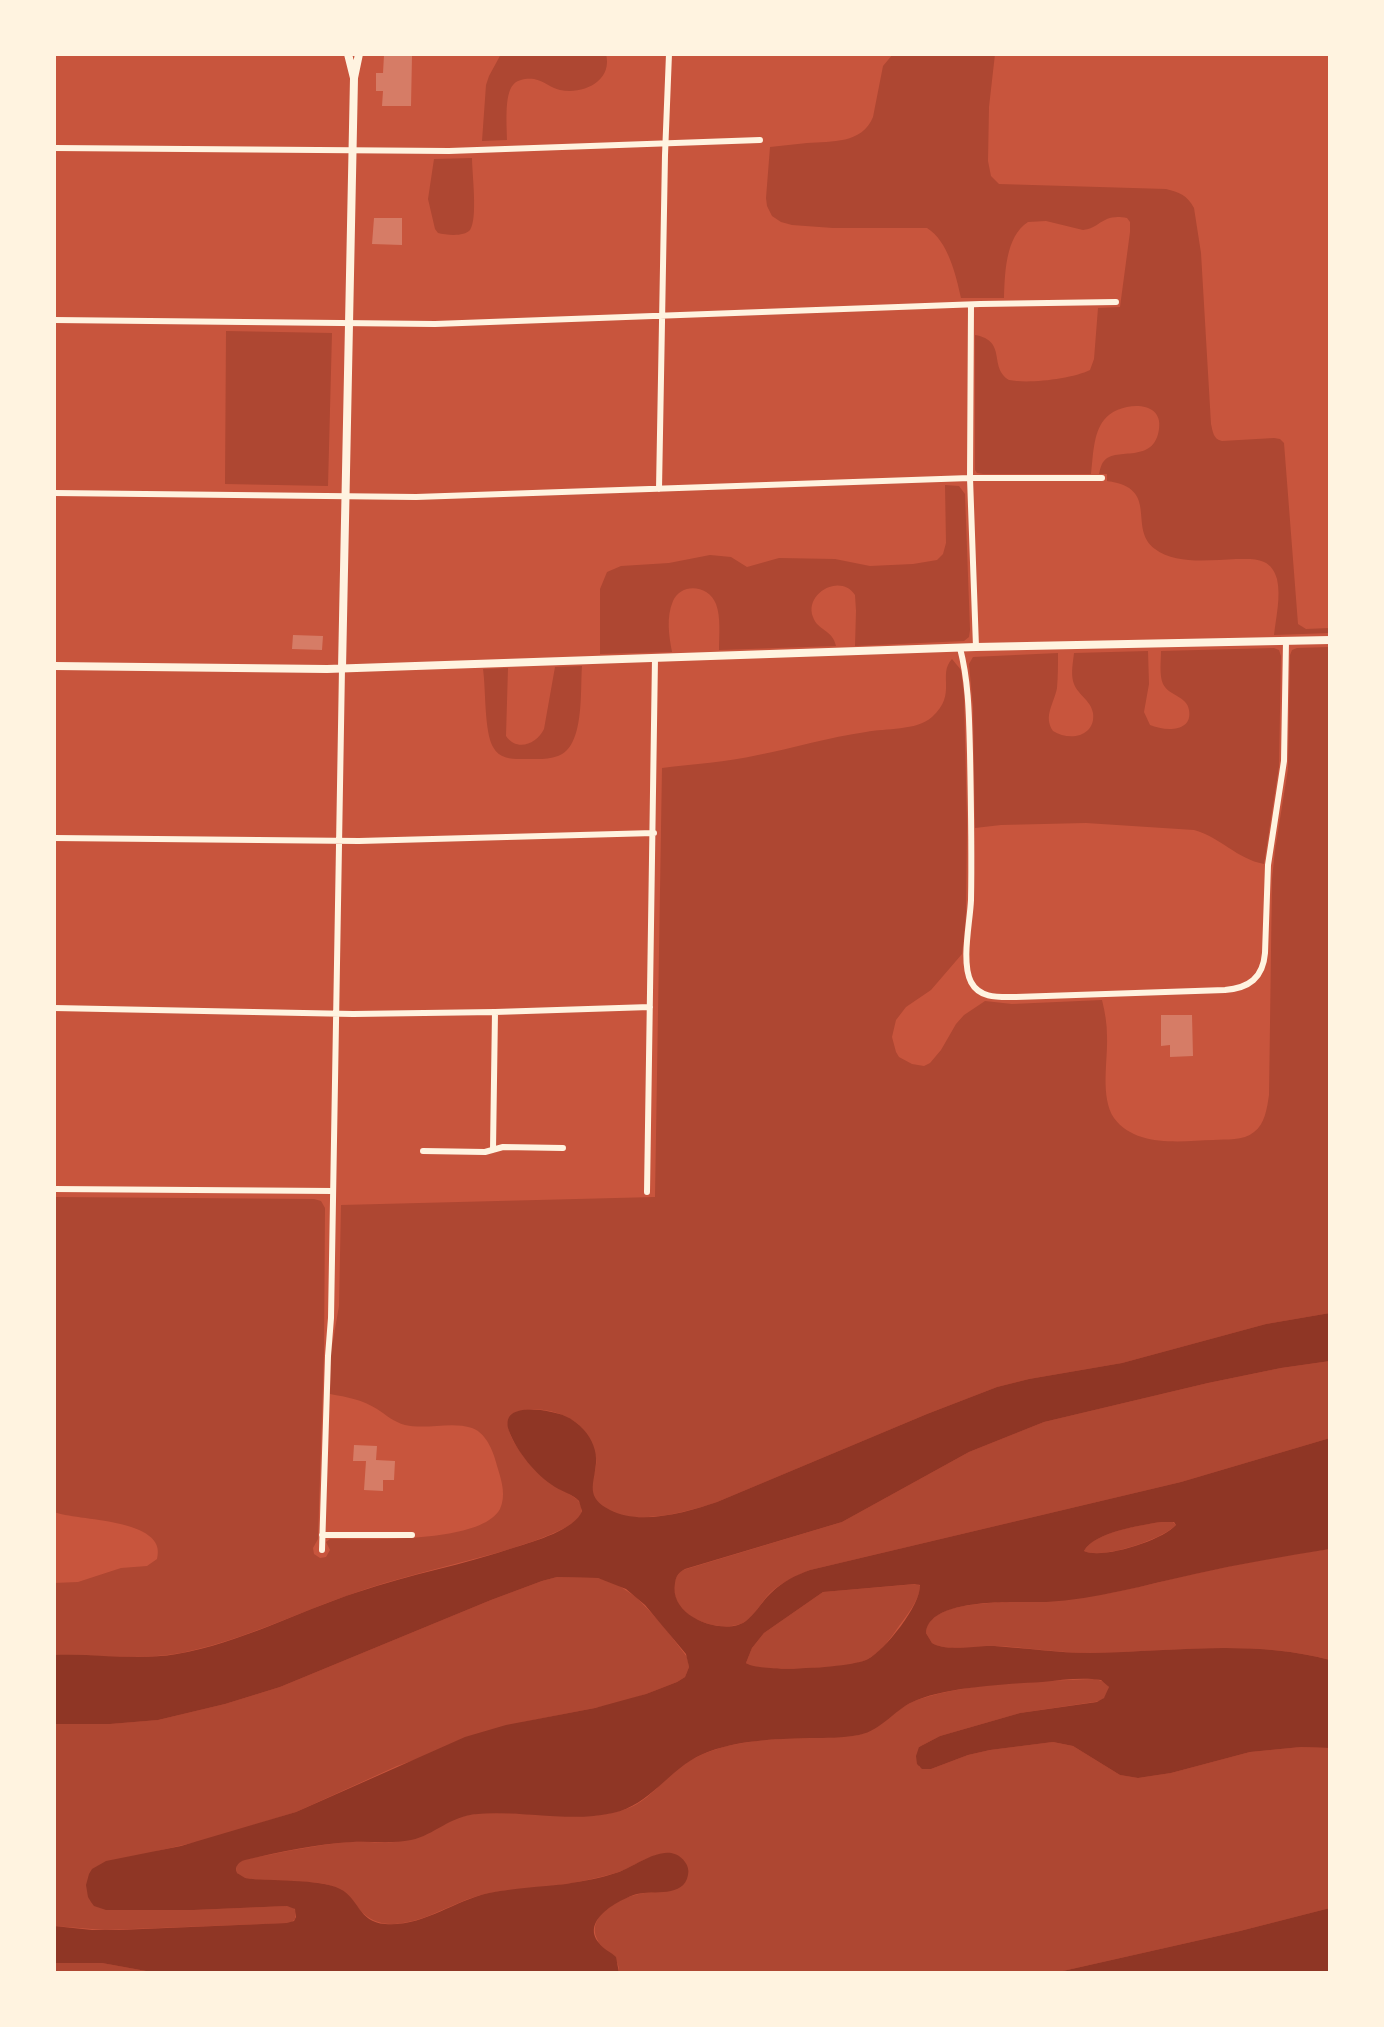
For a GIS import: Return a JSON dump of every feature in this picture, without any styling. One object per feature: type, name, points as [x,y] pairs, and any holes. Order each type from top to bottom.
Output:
[{"type":"street","points":[[348,54],[354,78]]},
{"type":"street","points":[[322,1550],[331,1318],[352,151],[354,78],[359,54]]},
{"type":"street","points":[[659,489],[669,54]]},
{"type":"street","points":[[54,148],[458,151],[760,140]]},
{"type":"street","points":[[54,320],[435,324],[972,304],[1116,302]]},
{"type":"street","points":[[972,304],[970,478],[976,647]]},
{"type":"street","points":[[54,493],[430,496],[970,478],[1102,478]]},
{"type":"street","points":[[54,666],[342,668],[976,647],[1330,640]]},
{"type":"street","points":[[960,648],[968,693],[971,797],[970,920],[966,959],[974,987],[987,996],[1011,997],[1218,991],[1238,988],[1253,982],[1261,972],[1265,957],[1268,865],[1283,768],[1286,641]]},
{"type":"street","points":[[647,1192],[655,658]]},
{"type":"street","points":[[54,838],[339,841],[654,833]]},
{"type":"street","points":[[54,1008],[336,1014],[495,1012],[650,1006]]},
{"type":"street","points":[[493,1149],[495,1012]]},
{"type":"street","points":[[423,1151],[485,1152],[501,1147],[563,1148]]},
{"type":"street","points":[[54,1189],[333,1191]]},
{"type":"street","points":[[322,1535],[412,1535]]},
{"type":"shaded area","points":[[501,54],[606,54],[607,64],[601,79],[587,88],[578,90],[560,90],[534,79],[517,81],[508,96],[507,140],[482,141],[486,85]]},
{"type":"shaded area","points":[[893,54],[995,54],[989,107],[988,161],[991,176],[999,184],[1166,189],[1175,191],[1188,200],[1194,208],[1201,253],[1213,432],[1217,439],[1222,441],[1274,438],[1284,443],[1298,624],[1306,629],[1330,628],[1330,633],[1274,635],[1278,586],[1274,571],[1264,562],[1250,559],[1183,559],[1163,554],[1147,540],[1143,530],[1139,500],[1123,485],[1107,481],[1107,474],[1099,474],[1103,462],[1110,457],[1143,451],[1156,440],[1159,419],[1147,408],[1138,406],[1119,409],[1104,420],[1096,439],[1091,474],[983,474],[975,470],[975,335],[985,338],[995,348],[999,368],[1009,380],[1050,380],[1090,370],[1094,359],[1098,308],[1120,307],[1130,232],[1130,222],[1127,218],[1112,217],[1083,230],[1046,221],[1028,222],[1020,229],[1011,246],[1006,267],[1004,298],[961,298],[954,269],[946,250],[927,228],[833,228],[792,225],[772,216],[766,198],[770,147],[836,141],[854,137],[862,132],[873,117],[883,66]]},
{"type":"shaded area","points":[[472,158],[474,216],[470,230],[459,235],[438,233],[428,199],[434,159]]},
{"type":"shaded area","points":[[226,331],[332,333],[328,486],[225,484]]},
{"type":"shaded area","points":[[945,485],[959,486],[965,494],[970,630],[969,637],[964,641],[855,646],[855,595],[849,589],[833,586],[819,594],[812,608],[815,621],[832,637],[836,646],[719,650],[718,609],[707,593],[695,588],[682,591],[673,601],[669,620],[672,652],[600,654],[600,589],[607,572],[621,566],[669,563],[710,555],[731,557],[747,567],[779,558],[835,559],[870,566],[913,564],[937,560],[943,554],[946,543]]},
{"type":"shaded area","points":[[1330,647],[1330,1313],[1266,1324],[1122,1363],[1029,1379],[997,1387],[717,1502],[688,1511],[650,1517],[615,1514],[602,1507],[592,1490],[596,1456],[580,1425],[553,1412],[533,1409],[522,1411],[508,1419],[508,1427],[522,1455],[538,1472],[555,1486],[577,1499],[581,1505],[581,1514],[564,1528],[512,1548],[368,1588],[240,1636],[181,1653],[149,1657],[54,1655],[54,1583],[78,1582],[121,1568],[147,1566],[157,1559],[157,1546],[149,1536],[135,1528],[54,1512],[54,1197],[314,1199],[321,1201],[325,1208],[324,1352],[318,1539],[313,1548],[314,1554],[320,1558],[326,1557],[330,1550],[326,1542],[330,1539],[395,1539],[447,1534],[489,1520],[500,1509],[503,1499],[502,1484],[490,1445],[478,1431],[464,1426],[405,1425],[366,1403],[330,1394],[331,1352],[339,1306],[341,1205],[655,1197],[662,768],[746,757],[839,737],[918,725],[940,709],[946,693],[946,672],[952,659],[961,670],[964,695],[967,825],[966,913],[962,954],[931,990],[906,1007],[896,1020],[892,1037],[899,1057],[912,1064],[924,1066],[930,1063],[941,1050],[956,1024],[964,1015],[985,1001],[1012,1004],[1102,1000],[1107,1032],[1107,1100],[1114,1118],[1123,1128],[1134,1134],[1160,1141],[1240,1138],[1250,1135],[1261,1125],[1269,1095],[1272,879],[1288,769],[1290,655],[1292,650],[1297,648]]},
{"type":"shaded area","points":[[1274,648],[1279,650],[1281,656],[1279,766],[1264,864],[1245,858],[1194,830],[1086,823],[1001,825],[975,828],[973,707],[969,664],[973,657],[1058,653],[1057,688],[1049,715],[1050,726],[1053,731],[1060,734],[1074,736],[1086,732],[1093,721],[1093,713],[1092,708],[1077,690],[1073,681],[1074,653],[1148,651],[1149,684],[1144,712],[1150,725],[1170,729],[1187,723],[1189,710],[1185,702],[1163,684],[1161,651]]},
{"type":"shaded area","points":[[582,666],[581,703],[577,730],[567,751],[546,759],[517,759],[499,754],[493,747],[488,731],[483,669],[508,668],[506,736],[521,745],[537,739],[544,729],[555,667]]},
{"type":"shaded area","points":[[1330,1313],[1330,1361],[1281,1368],[1208,1383],[1044,1422],[969,1452],[842,1522],[685,1569],[676,1578],[675,1594],[679,1604],[686,1612],[705,1623],[717,1626],[738,1625],[748,1620],[780,1585],[810,1570],[1181,1482],[1330,1438],[1330,1549],[1279,1557],[1084,1598],[1046,1602],[997,1602],[958,1607],[942,1613],[931,1621],[926,1633],[932,1643],[945,1647],[994,1646],[1090,1653],[1240,1648],[1300,1654],[1330,1660],[1330,1748],[1301,1747],[1250,1752],[1171,1773],[1138,1778],[1120,1775],[1073,1746],[1053,1742],[990,1750],[968,1755],[931,1769],[922,1769],[917,1764],[916,1756],[919,1747],[940,1736],[1020,1713],[1097,1702],[1104,1698],[1109,1687],[1101,1680],[1079,1679],[961,1689],[917,1700],[902,1708],[875,1729],[859,1735],[755,1741],[716,1749],[680,1768],[638,1803],[613,1813],[580,1817],[495,1813],[468,1815],[411,1840],[312,1846],[245,1860],[237,1866],[237,1873],[245,1878],[320,1883],[340,1889],[369,1919],[385,1924],[399,1924],[425,1918],[489,1893],[566,1884],[606,1876],[661,1853],[678,1856],[688,1867],[688,1875],[681,1887],[667,1892],[637,1894],[612,1906],[598,1919],[594,1934],[601,1945],[616,1957],[619,1973],[157,1973],[102,1963],[54,1963],[54,1926],[119,1930],[287,1923],[294,1921],[296,1917],[295,1909],[287,1906],[193,1910],[106,1910],[94,1906],[88,1897],[86,1885],[92,1869],[106,1861],[181,1846],[296,1812],[465,1737],[506,1725],[595,1708],[646,1694],[685,1677],[689,1667],[686,1654],[645,1605],[626,1589],[598,1578],[557,1577],[491,1600],[280,1687],[225,1704],[158,1720],[110,1724],[54,1724],[54,1655],[146,1657],[200,1649],[246,1635],[358,1592],[496,1553],[563,1529],[572,1524],[582,1511],[579,1501],[548,1482],[522,1455],[512,1439],[508,1421],[511,1415],[518,1411],[538,1410],[565,1416],[584,1430],[595,1450],[593,1490],[602,1505],[622,1515],[664,1516],[717,1502],[997,1387],[1029,1379],[1122,1363],[1266,1324]],"holes":[[[1161,1522],[1174,1522],[1176,1525],[1159,1537],[1118,1551],[1104,1553],[1084,1551],[1089,1544],[1108,1534]],[[920,1585],[915,1604],[892,1637],[868,1659],[844,1665],[786,1669],[746,1663],[752,1648],[764,1633],[823,1592]]]},
{"type":"shaded area","points":[[1330,1361],[1330,1438],[1181,1482],[810,1570],[775,1589],[747,1620],[737,1625],[717,1626],[696,1619],[680,1606],[675,1597],[675,1581],[683,1570],[842,1522],[969,1452],[1044,1422],[1208,1383],[1281,1368]]},
{"type":"shaded area","points":[[1173,1522],[1176,1525],[1159,1536],[1132,1547],[1104,1553],[1084,1551],[1089,1544],[1107,1534],[1130,1527]]},
{"type":"shaded area","points":[[1330,1549],[1330,1660],[1271,1650],[1241,1648],[1090,1653],[994,1646],[945,1647],[932,1643],[926,1633],[931,1621],[942,1612],[959,1607],[999,1602],[1066,1600],[1127,1590],[1251,1562]]},
{"type":"shaded area","points":[[557,1577],[598,1578],[615,1583],[636,1597],[661,1623],[687,1657],[689,1667],[685,1677],[646,1694],[615,1704],[523,1722],[397,1766],[296,1812],[205,1840],[157,1851],[115,1910],[193,1910],[287,1906],[293,1907],[296,1911],[295,1919],[291,1923],[105,1930],[54,1926],[54,1724],[110,1724],[158,1720],[225,1704],[280,1687],[491,1600]]},
{"type":"shaded area","points":[[917,1584],[921,1586],[920,1592],[909,1612],[885,1644],[868,1659],[850,1665],[816,1668],[764,1668],[750,1666],[746,1663],[752,1648],[764,1633],[823,1592]]},
{"type":"shaded area","points":[[1095,1679],[1105,1682],[1109,1687],[1107,1695],[1101,1701],[1020,1713],[940,1736],[919,1747],[919,1767],[931,1769],[968,1755],[990,1750],[1053,1742],[1073,1746],[1120,1775],[1138,1778],[1171,1773],[1250,1752],[1301,1747],[1330,1748],[1330,1908],[1054,1973],[619,1973],[614,1957],[597,1939],[596,1922],[607,1909],[623,1899],[642,1893],[667,1891],[667,1853],[652,1856],[619,1872],[601,1877],[559,1885],[490,1893],[419,1919],[394,1924],[374,1921],[342,1893],[328,1885],[242,1878],[237,1873],[237,1864],[243,1860],[337,1843],[398,1841],[466,1815],[511,1813],[582,1816],[616,1812],[641,1802],[686,1763],[726,1746],[763,1740],[858,1735],[875,1728],[911,1702],[962,1689],[1007,1683]]},
{"type":"shaded area","points":[[1330,1908],[1330,1973],[1054,1973],[1240,1931]]},
{"type":"shaded area","points":[[54,1963],[102,1963],[157,1973],[54,1973]]},
{"type":"building","points":[[384,55],[412,56],[411,106],[382,106],[383,91],[376,91],[376,73],[383,73]]},
{"type":"building","points":[[374,218],[402,218],[402,245],[372,244]]},
{"type":"building","points":[[293,635],[323,636],[322,650],[292,649]]},
{"type":"building","points":[[1161,1015],[1192,1015],[1193,1056],[1170,1057],[1170,1045],[1161,1046]]},
{"type":"building","points":[[354,1445],[377,1446],[376,1460],[395,1461],[394,1480],[383,1480],[383,1491],[364,1490],[366,1461],[353,1461]]}]
